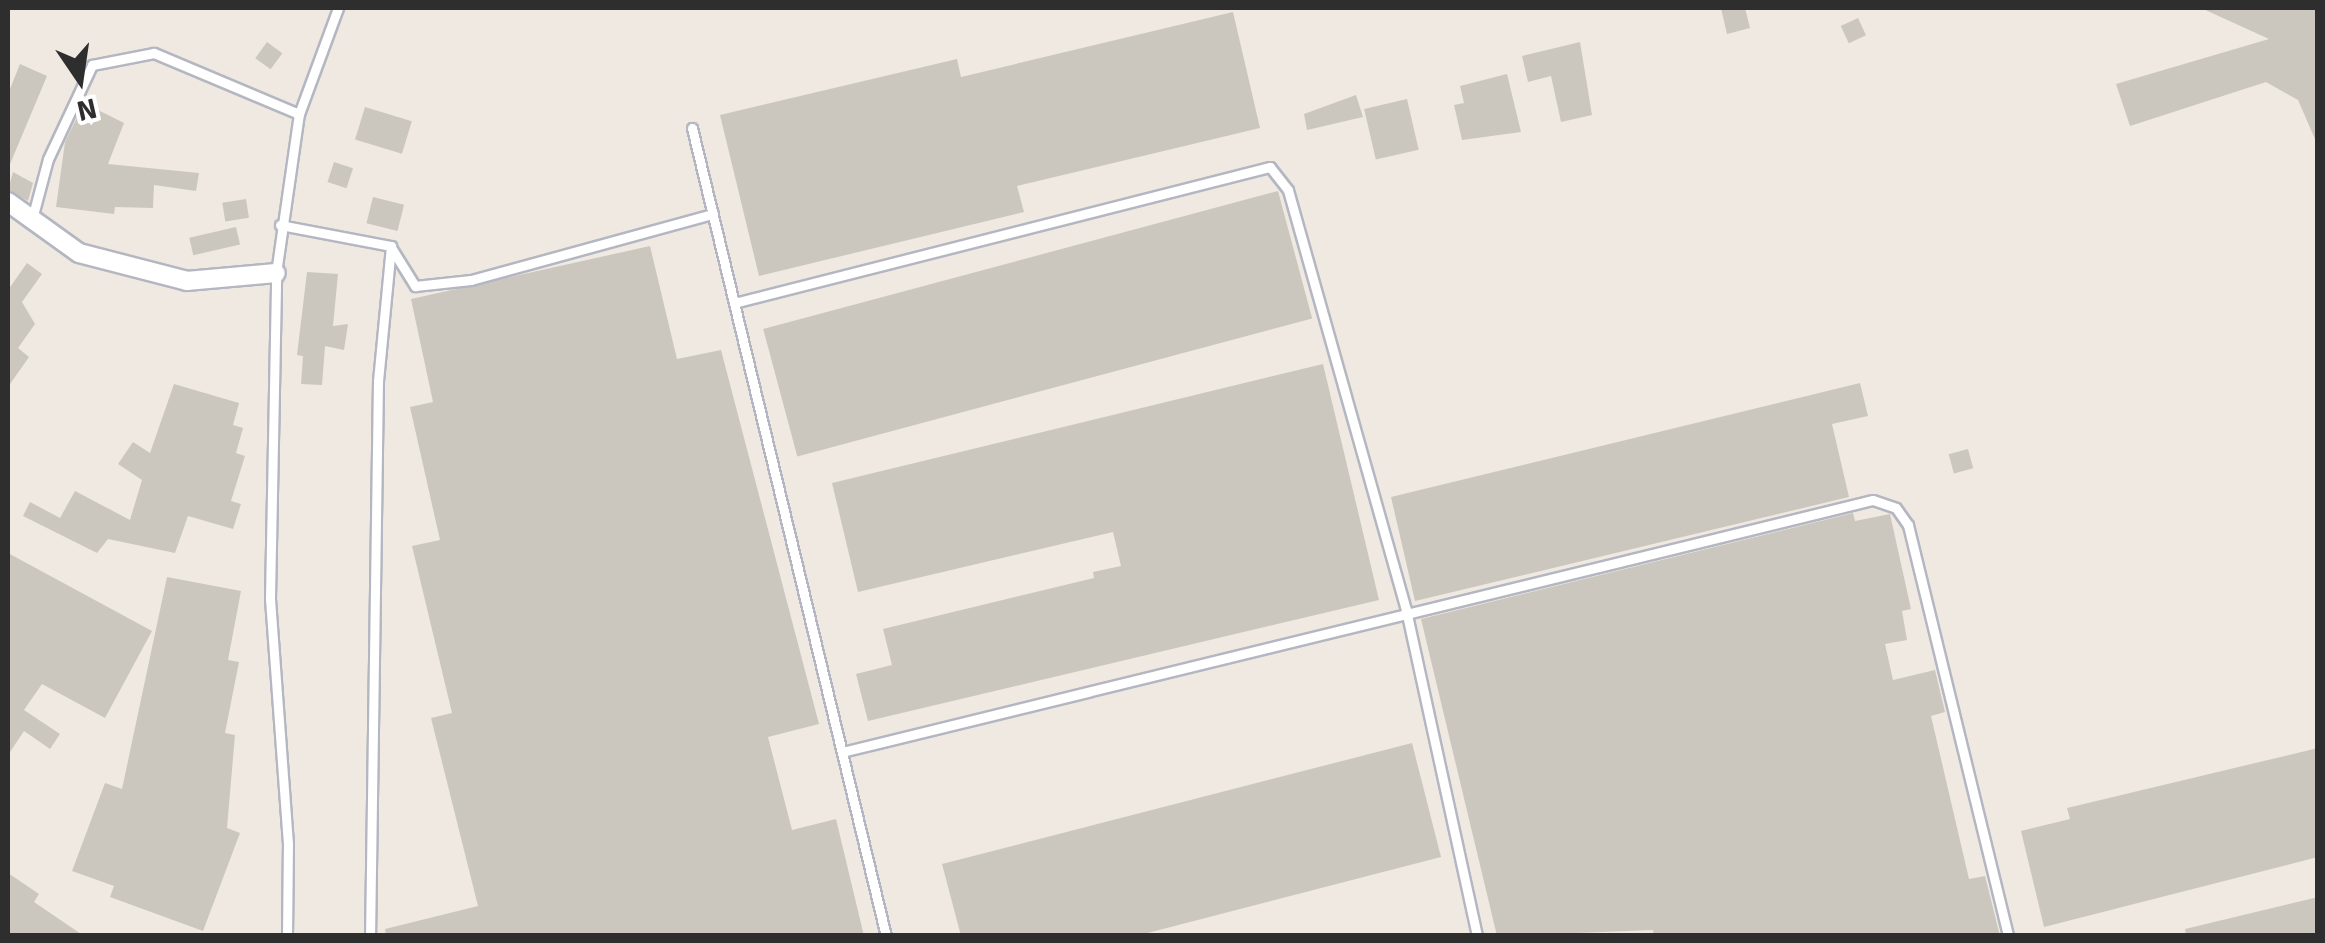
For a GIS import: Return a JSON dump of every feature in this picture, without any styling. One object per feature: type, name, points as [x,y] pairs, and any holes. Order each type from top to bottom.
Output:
[{"type":"street","points":[[8,202],[31,224],[78,253],[187,281],[276,273]]},
{"type":"lane","points":[[287,936],[288,844],[270,598],[276,273],[299,114],[338,8]]},
{"type":"lane","points":[[31,224],[48,159],[92,65],[154,52],[299,114]]},
{"type":"lane","points":[[692,128],[886,936]]},
{"type":"lane","points":[[734,303],[1270,167],[1288,190],[1406,610],[1478,936]]},
{"type":"lane","points":[[280,225],[391,246],[415,286],[471,280],[713,214]]},
{"type":"lane","points":[[370,936],[378,380],[391,246]]},
{"type":"lane","points":[[842,752],[1406,610],[1873,500],[1896,508],[1908,525],[2008,936]]},
{"type":"building","points":[[1721,8],[1745,8],[1750,28],[1727,34]]},
{"type":"building","points":[[2201,8],[2318,8],[2318,146],[2298,100],[2266,82],[2130,126],[2116,84],[2269,39]]},
{"type":"building","points":[[1233,12],[1260,128],[1017,186],[1024,212],[759,276],[720,115],[957,59],[961,77]]},
{"type":"building","points":[[1858,18],[1866,35],[1849,43],[1841,26]]},
{"type":"building","points":[[267,42],[282,53],[271,69],[255,58]]},
{"type":"building","points":[[1580,42],[1592,115],[1561,122],[1551,76],[1528,82],[1522,56]]},
{"type":"building","points":[[20,64],[47,76],[8,169],[8,94]]},
{"type":"building","points":[[1507,74],[1521,132],[1462,140],[1454,105],[1464,103],[1460,86]]},
{"type":"building","points":[[1356,95],[1363,117],[1307,130],[1304,114]]},
{"type":"building","points":[[1407,99],[1419,150],[1376,160],[1364,109]]},
{"type":"building","points":[[84,103],[124,123],[108,164],[199,173],[196,191],[154,185],[153,208],[115,207],[114,214],[56,207],[65,142]]},
{"type":"building","points":[[365,107],[412,121],[402,154],[355,140]]},
{"type":"building","points":[[334,162],[353,168],[347,188],[328,182]]},
{"type":"building","points":[[13,172],[33,183],[28,201],[8,190]]},
{"type":"building","points":[[1278,191],[1312,319],[797,456],[763,329]]},
{"type":"building","points":[[373,197],[404,205],[398,231],[366,223]]},
{"type":"building","points":[[246,199],[249,218],[225,222],[222,203]]},
{"type":"building","points":[[236,227],[240,245],[193,255],[189,238]]},
{"type":"building","points":[[650,246],[677,359],[721,350],[819,724],[768,737],[792,830],[836,819],[864,936],[386,936],[385,929],[478,906],[431,718],[452,713],[412,546],[440,540],[410,407],[433,402],[411,299]]},
{"type":"building","points":[[27,263],[42,274],[22,302],[35,324],[18,348],[29,357],[8,387],[8,290]]},
{"type":"building","points":[[307,272],[338,274],[333,326],[348,324],[344,350],[325,346],[322,385],[301,384],[303,356],[297,355]]},
{"type":"building","points":[[1323,364],[1379,600],[868,721],[856,674],[892,665],[883,629],[1094,578],[1093,572],[1121,566],[1113,532],[858,592],[832,483]]},
{"type":"building","points":[[1860,383],[1868,416],[1832,424],[1849,497],[1415,601],[1391,497]]},
{"type":"building","points":[[174,384],[239,403],[233,425],[243,428],[236,453],[245,456],[231,501],[241,504],[233,529],[188,516],[175,553],[108,539],[97,553],[23,516],[30,502],[60,518],[75,491],[130,520],[142,480],[118,464],[133,442],[150,453]]},
{"type":"building","points":[[1968,449],[1973,468],[1954,473],[1949,454]]},
{"type":"building","points":[[1853,513],[1855,521],[1890,514],[1911,609],[1902,611],[1907,640],[1885,644],[1893,680],[1935,670],[1945,712],[1931,716],[1969,879],[1985,876],[2000,936],[1654,936],[1653,930],[1497,936],[1421,619]]},
{"type":"building","points":[[8,553],[152,631],[105,718],[42,684],[24,710],[60,734],[50,749],[24,731],[8,755]]},
{"type":"building","points":[[167,577],[241,591],[228,660],[239,662],[225,733],[235,735],[227,828],[240,833],[203,931],[110,897],[114,886],[72,871],[105,783],[122,789]]},
{"type":"building","points":[[1412,743],[1441,857],[1136,936],[961,936],[942,864]]},
{"type":"building","points":[[2318,748],[2318,857],[2044,927],[2021,831],[2070,819],[2067,808]]},
{"type":"building","points":[[8,873],[39,894],[34,902],[84,936],[8,936]]},
{"type":"building","points":[[2318,897],[2318,936],[2186,936],[2185,929]]}]
